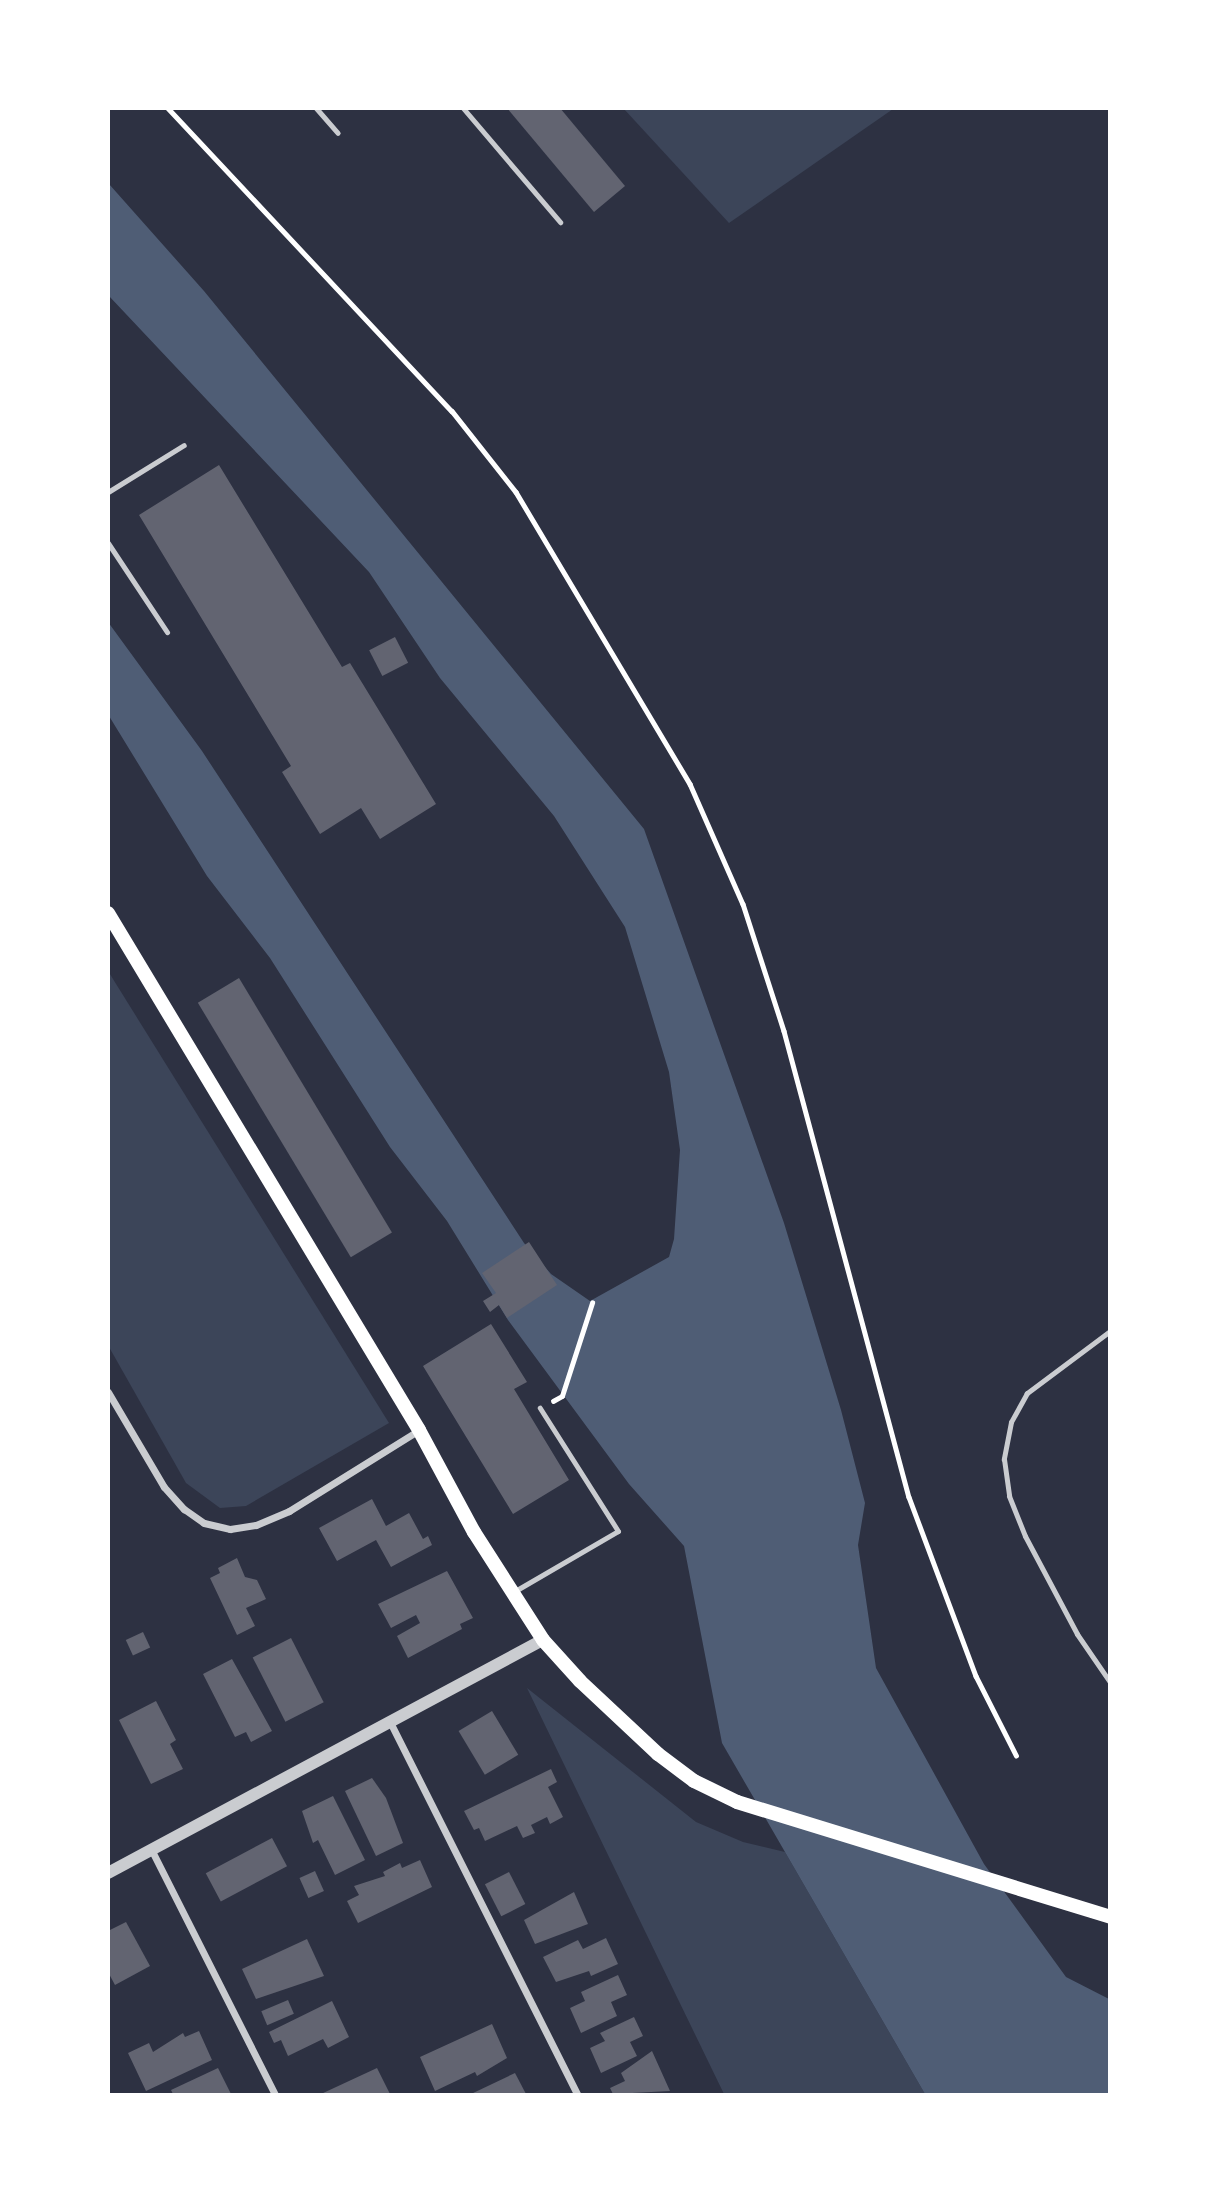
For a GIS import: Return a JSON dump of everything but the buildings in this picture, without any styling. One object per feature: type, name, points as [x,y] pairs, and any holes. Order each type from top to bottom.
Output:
[{"type":"main road","points":[[108,913],[419,1430],[474,1532],[543,1640],[616,1717],[694,1781],[737,1802],[1110,1917]]},
{"type":"street","points":[[108,1392],[164,1487],[204,1523],[230,1529],[278,1516],[419,1430]]},
{"type":"street","points":[[108,1873],[543,1640]]},
{"type":"street","points":[[390,1723],[577,2095]]},
{"type":"street","points":[[151,1849],[275,2095]]},
{"type":"lane","points":[[316,108],[338,133]]},
{"type":"lane","points":[[463,108],[560,222]]},
{"type":"lane","points":[[108,492],[184,445]]},
{"type":"lane","points":[[108,543],[167,632]]},
{"type":"lane","points":[[1110,1331],[1027,1393],[1012,1422],[1004,1459],[1009,1496],[1025,1536],[1077,1634],[1110,1682]]},
{"type":"lane","points":[[512,1592],[618,1531],[540,1408]]},
{"type":"path","points":[[168,108],[452,411],[516,492],[690,784],[743,904],[784,1031],[909,1497],[976,1676],[1016,1755]]},
{"type":"path","points":[[562,1396],[592,1303]]},
{"type":"shaded area","points":[[624,109],[893,109],[729,223]]},
{"type":"shaded area","points":[[109,184],[204,291],[644,829],[784,1223],[841,1410],[865,1503],[858,1545],[876,1668],[984,1864],[1066,1977],[1109,1999],[1109,2094],[925,2094],[722,1743],[684,1546],[629,1484],[508,1320],[447,1221],[390,1147],[270,958],[207,876],[109,716],[108,622],[202,751],[524,1243],[551,1274],[590,1301],[669,1257],[674,1239],[680,1150],[669,1072],[625,927],[554,816],[440,678],[369,572],[109,296]]},
{"type":"shaded area","points":[[108,971],[389,1423],[246,1506],[220,1508],[186,1483],[109,1347]]},
{"type":"shaded area","points":[[527,1688],[696,1822],[743,1842],[785,1852],[925,2094],[724,2094]]}]
